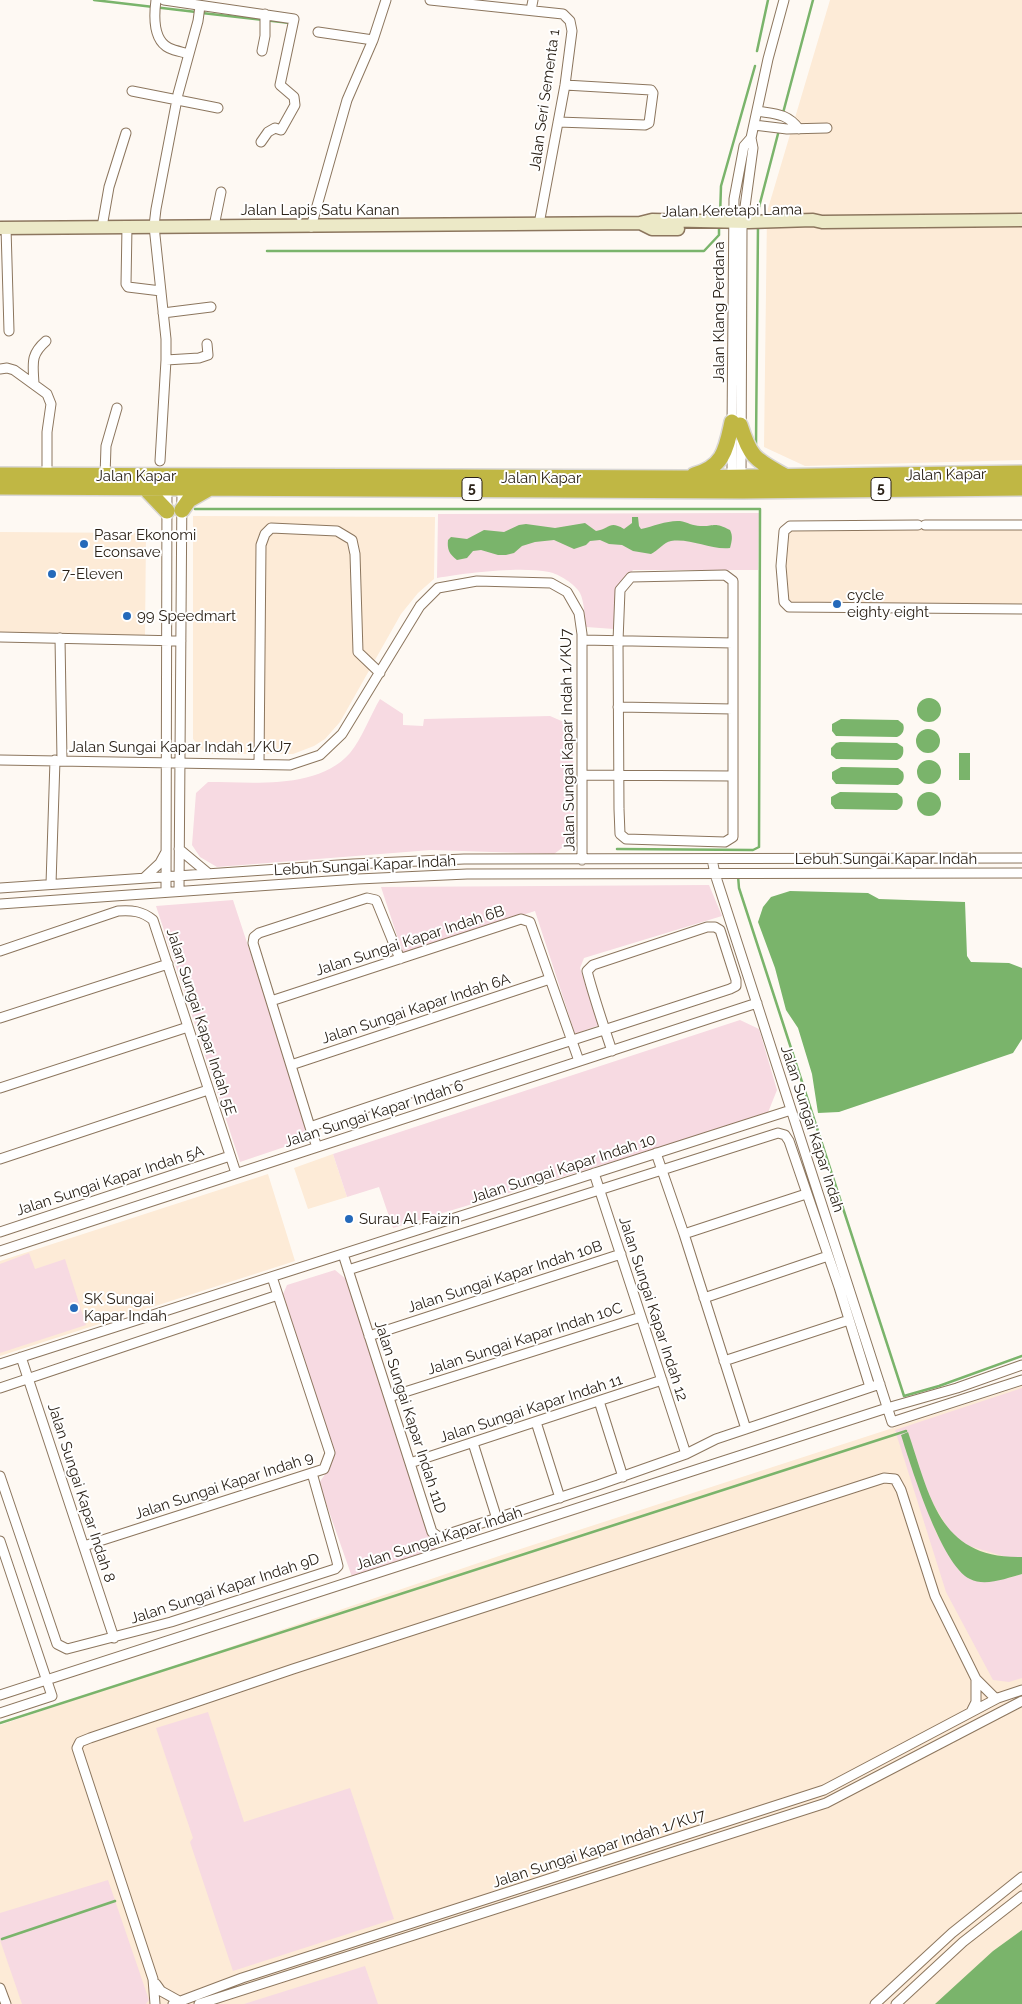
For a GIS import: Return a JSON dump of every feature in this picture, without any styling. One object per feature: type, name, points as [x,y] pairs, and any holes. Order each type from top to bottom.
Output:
[{"type":"highway","points":[[736,423],[748,450],[753,456],[787,477]]},
{"type":"highway","points":[[683,478],[706,472],[716,465],[722,457],[736,423]]},
{"type":"highway","name":"Jalan Kapar","points":[[0,488],[144,487],[175,482],[683,478],[736,484],[787,477],[1022,473]]},
{"type":"highway","name":"Jalan Kapar","points":[[0,475],[105,476],[212,487],[736,484],[1022,488]]},
{"type":"highway","points":[[144,487],[175,510],[212,487]]},
{"type":"street","points":[[311,227],[347,100],[373,40],[386,0]]},
{"type":"street","name":"Jalan Seri Sementa 1","points":[[430,0],[563,14],[570,21],[572,31],[564,85],[539,224]]},
{"type":"street","points":[[531,10],[534,0]]},
{"type":"street","name":"Jalan Klang Perdana","points":[[736,484],[734,198],[744,146],[751,138],[784,0]]},
{"type":"street","points":[[189,54],[168,48],[160,39],[156,28],[157,4],[200,8],[226,4],[265,19],[291,17],[294,19],[280,85],[294,97],[295,105],[281,130],[275,128],[268,132],[261,142]]},
{"type":"street","points":[[160,461],[166,360],[154,226],[177,99],[200,8]]},
{"type":"street","points":[[262,51],[265,19]]},
{"type":"street","points":[[318,32],[373,40]]},
{"type":"street","points":[[558,122],[645,125],[649,123],[653,93],[651,90],[564,85]]},
{"type":"street","points":[[132,91],[218,108]]},
{"type":"street","points":[[757,111],[786,116],[792,119],[799,129]]},
{"type":"street","points":[[754,125],[799,129],[827,128]]},
{"type":"street","points":[[102,226],[109,187],[126,133]]},
{"type":"street","points":[[214,226],[222,192]]},
{"type":"street","name":"Jalan Keretapi Lama","points":[[640,223],[652,229],[813,220],[822,222],[1022,220]]},
{"type":"street","name":"Jalan Lapis Satu Kanan","points":[[3,228],[640,223]]},
{"type":"street","points":[[128,227],[126,284],[128,287],[161,291]]},
{"type":"street","points":[[3,228],[9,331]]},
{"type":"street","points":[[163,313],[211,307]]},
{"type":"street","points":[[34,384],[33,358],[37,349],[46,341]]},
{"type":"street","points":[[166,360],[199,358],[208,354],[207,344]]},
{"type":"street","points":[[0,369],[14,370],[47,394],[51,404],[47,432],[47,475]]},
{"type":"street","points":[[105,476],[106,446],[117,408]]},
{"type":"street","points":[[175,482],[181,641],[179,891]]},
{"type":"street","points":[[166,892],[167,641],[175,482]]},
{"type":"street","points":[[1022,525],[790,526],[784,531],[781,566],[784,602],[789,607],[1022,609]]},
{"type":"street","points":[[259,764],[261,545],[264,534],[272,528],[337,531],[352,540],[355,554],[358,652],[380,672]]},
{"type":"street","points":[[725,575],[733,581],[733,837],[725,842],[626,839],[620,834],[618,641],[620,590],[631,577],[725,575]]},
{"type":"street","name":"Jalan Sungai Kapar Indah 1/KU7","points":[[0,760],[290,765],[320,755],[342,734],[420,606],[438,588],[477,581],[551,583],[567,592],[579,613],[582,640],[582,860]]},
{"type":"street","points":[[0,637],[181,641]]},
{"type":"street","points":[[51,884],[58,760],[60,638]]},
{"type":"street","points":[[582,640],[733,643]]},
{"type":"street","points":[[618,707],[733,709]]},
{"type":"street","points":[[582,775],[733,776]]},
{"type":"street","points":[[179,849],[209,874]]},
{"type":"street","points":[[144,878],[160,863],[167,851]]},
{"type":"street","points":[[990,858],[1022,864]]},
{"type":"street","name":"Lebuh Sungai Kapar Indah","points":[[0,888],[353,864],[455,860],[1022,858]]},
{"type":"street","name":"Jalan Sungai Kapar Indah","points":[[712,859],[715,874],[892,1422],[1022,1380]]},
{"type":"street","name":"Lebuh Sungai Kapar Indah","points":[[0,904],[358,879],[467,874],[1022,873]]},
{"type":"street","name":"Jalan Sungai Kapar Indah 6","points":[[400,959],[376,900],[367,898],[259,933],[254,937],[252,943],[310,1127],[572,1041],[605,1030],[736,986],[736,980],[720,930],[715,927],[707,927],[593,965],[587,971],[605,1030]]},
{"type":"street","name":"Jalan Sungai Kapar Indah 5E","points":[[0,951],[98,916],[118,911],[132,910],[145,913],[154,920],[236,1173]]},
{"type":"street","name":"Jalan Sungai Kapar Indah 6B","points":[[271,1002],[521,919],[526,919],[530,922],[579,1062]]},
{"type":"street","points":[[0,1018],[168,964]]},
{"type":"street","name":"Jalan Sungai Kapar Indah 6A","points":[[291,1065],[550,979]]},
{"type":"street","name":"Jalan Sungai Kapar Indah 6","points":[[2,1250],[757,1003]]},
{"type":"street","points":[[0,1088],[188,1027]]},
{"type":"street","points":[[605,1030],[612,1051]]},
{"type":"street","points":[[0,1159],[208,1090]]},
{"type":"street","name":"Jalan Sungai Kapar Indah 10","points":[[0,1364],[791,1110]]},
{"type":"street","points":[[310,1127],[317,1147]]},
{"type":"street","points":[[348,1270],[778,1133],[785,1135],[789,1141],[870,1387]]},
{"type":"street","points":[[656,1153],[684,1234],[746,1429]]},
{"type":"street","name":"Jalan Sungai Kapar Indah 5A","points":[[0,1232],[230,1156]]},
{"type":"street","name":"Jalan Sungai Kapar Indah 12","points":[[594,1173],[686,1454]]},
{"type":"street","points":[[684,1234],[806,1194]]},
{"type":"street","points":[[0,1236],[2,1250]]},
{"type":"street","name":"Jalan Sungai Kapar Indah 11D","points":[[343,1254],[432,1532],[439,1537],[623,1477],[746,1429],[880,1384]]},
{"type":"street","name":"Jalan Sungai Kapar Indah 10B","points":[[369,1336],[621,1254]]},
{"type":"street","points":[[704,1298],[828,1256]]},
{"type":"street","name":"Jalan Sungai Kapar Indah 9","points":[[84,1546],[324,1469],[330,1453],[272,1276]]},
{"type":"street","points":[[0,1388],[278,1295]]},
{"type":"street","name":"Jalan Sungai Kapar Indah 10C","points":[[389,1397],[641,1317]]},
{"type":"street","points":[[724,1361],[849,1320]]},
{"type":"street","name":"Jalan Sungai Kapar Indah 8","points":[[21,1357],[114,1638]]},
{"type":"street","points":[[887,1408],[957,1388],[1022,1365]]},
{"type":"street","name":"Jalan Sungai Kapar Indah 11","points":[[410,1463],[662,1380]]},
{"type":"street","points":[[598,1401],[623,1477]]},
{"type":"street","name":"Jalan Sungai Kapar Indah","points":[[0,1695],[887,1408]]},
{"type":"street","points":[[536,1422],[560,1498]]},
{"type":"street","points":[[473,1442],[497,1519]]},
{"type":"street","name":"Jalan Sungai Kapar Indah 9D","points":[[114,1638],[171,1622],[335,1569],[338,1566],[312,1473]]},
{"type":"street","points":[[0,1476],[57,1644],[67,1649],[114,1638]]},
{"type":"street","points":[[155,2004],[153,1979],[77,1748],[80,1742],[90,1738],[293,1669],[884,1478],[895,1479],[901,1490],[935,1596],[976,1679],[994,1697],[998,1698]]},
{"type":"street","points":[[0,1542],[52,1696],[0,1713]]},
{"type":"street","points":[[976,1679],[977,1707]]},
{"type":"street","name":"Jalan Sungai Kapar Indah 1/KU7","points":[[176,2002],[242,1978],[824,1790],[977,1707],[1022,1690]]},
{"type":"street","name":"Jalan Sungai Kapar Indah 1/KU7","points":[[199,2004],[826,1803],[1022,1701]]},
{"type":"street","points":[[875,2004],[952,1933],[1022,1878]]},
{"type":"street","points":[[896,2004],[964,1942],[1022,1896]]},
{"type":"street","points":[[153,1979],[161,1991],[176,2002]]},
{"type":"street","points":[[0,1988],[6,2004]]},
{"type":"shaded area","points":[[830,0],[1022,0],[1022,460],[805,466],[764,447],[767,212]]},
{"type":"shaded area","points":[[759,513],[758,570],[633,570],[616,591],[614,629],[586,627],[580,593],[571,583],[553,573],[537,570],[509,570],[477,572],[437,578],[438,514]]},
{"type":"shaded area","points":[[193,516],[435,517],[434,579],[418,593],[401,614],[340,722],[325,739],[314,746],[293,754],[206,754],[193,739]]},
{"type":"shaded area","points":[[632,517],[638,517],[641,529],[675,521],[697,526],[720,526],[730,530],[732,534],[730,548],[686,541],[671,541],[651,554],[633,551],[622,545],[609,544],[600,540],[590,541],[586,545],[574,549],[554,540],[535,542],[522,546],[514,553],[506,555],[498,555],[481,550],[473,551],[467,558],[457,560],[450,553],[448,546],[448,540],[451,537],[467,539],[484,530],[504,532],[526,524],[555,528],[585,523],[596,531],[612,525],[624,529],[632,523]]},
{"type":"shaded area","points":[[1022,528],[1022,606],[789,604],[784,562],[786,533],[790,529]]},
{"type":"shaded area","points":[[0,532],[146,533],[145,637],[0,634]]},
{"type":"shaded area","points":[[929,698],[937,702],[941,710],[937,718],[929,722],[921,718],[917,710],[921,702]]},
{"type":"shaded area","points":[[380,699],[403,714],[403,725],[423,726],[424,719],[550,716],[573,726],[574,839],[554,854],[431,850],[217,867],[200,857],[192,845],[196,793],[208,782],[264,783],[284,781],[320,773],[337,765],[350,753],[358,741]]},
{"type":"shaded area","points":[[841,719],[898,720],[903,724],[904,730],[897,737],[836,736],[832,731],[832,724]]},
{"type":"shaded area","points":[[928,729],[936,733],[940,741],[936,749],[928,753],[920,749],[916,741],[920,733]]},
{"type":"shaded area","points":[[840,742],[897,743],[903,747],[903,753],[902,757],[897,760],[836,759],[831,755],[831,748]]},
{"type":"shaded area","points":[[959,753],[970,753],[970,780],[959,780]]},
{"type":"shaded area","points":[[929,760],[937,764],[941,772],[937,780],[929,784],[921,780],[917,772],[921,764]]},
{"type":"shaded area","points":[[841,767],[898,768],[903,772],[904,778],[898,785],[836,784],[832,779],[832,772]]},
{"type":"shaded area","points":[[840,792],[897,793],[902,797],[903,803],[897,810],[835,809],[831,804],[831,797]]},
{"type":"shaded area","points":[[929,792],[937,796],[941,804],[937,812],[929,816],[921,812],[917,804],[921,796]]},
{"type":"shaded area","points":[[709,885],[722,916],[584,958],[580,968],[599,1025],[575,1034],[535,911],[403,954],[381,887]]},
{"type":"shaded area","points":[[790,891],[868,893],[879,899],[965,902],[967,956],[971,962],[1009,963],[1022,968],[1022,1039],[1013,1053],[839,1112],[818,1113],[812,1074],[798,1028],[786,1010],[775,968],[758,922],[763,907],[771,897]]},
{"type":"shaded area","points":[[233,900],[311,1138],[240,1162],[156,906]]},
{"type":"shaded area","points":[[740,1020],[759,1029],[777,1090],[767,1115],[393,1228],[379,1187],[347,1197],[333,1154]]},
{"type":"shaded area","points":[[333,1154],[347,1197],[308,1209],[294,1168]]},
{"type":"shaded area","name":"SK Sungai Kapar Indah","points":[[268,1174],[295,1261],[0,1356],[0,1261]]},
{"type":"shaded area","points":[[29,1253],[35,1269],[65,1259],[86,1325],[0,1353],[0,1264]]},
{"type":"shaded area","points":[[335,1270],[346,1279],[436,1550],[352,1577],[319,1483],[330,1467],[334,1450],[283,1294],[287,1285]]},
{"type":"shaded area","points":[[1022,1386],[1022,2004],[0,2004],[0,1725],[502,1555]]},
{"type":"shaded area","points":[[1022,1388],[1022,1557],[1006,1557],[966,1545],[949,1530],[934,1505],[901,1435],[937,1535],[959,1570],[1009,1578],[1022,1574],[1022,1678],[1009,1682],[993,1680],[946,1592],[895,1430]]},
{"type":"shaded area","points":[[908,1432],[923,1479],[942,1519],[955,1535],[972,1547],[994,1555],[1022,1557],[1022,1574],[996,1581],[982,1582],[970,1579],[959,1570],[948,1555],[928,1513],[901,1435]]},
{"type":"shaded area","points":[[208,1712],[244,1822],[350,1788],[394,1919],[233,1971],[190,1842],[193,1838],[156,1728]]},
{"type":"shaded area","points":[[108,1880],[149,2000],[146,2004],[22,2004],[0,1940],[0,1913]]},
{"type":"shaded area","points":[[1022,1930],[1022,2004],[935,2004],[993,1951]]},
{"type":"shaded area","points":[[365,1966],[378,2004],[244,2004]]},
{"type":"waterway","points":[[94,0],[196,12]]},
{"type":"waterway","points":[[757,51],[768,0]]},
{"type":"waterway","points":[[783,113],[813,0]]},
{"type":"waterway","points":[[202,13],[290,23]]},
{"type":"waterway","points":[[720,217],[721,186],[755,66]]},
{"type":"waterway","points":[[758,217],[779,130]]},
{"type":"waterway","points":[[267,251],[704,251],[719,235],[719,225]]},
{"type":"waterway","points":[[756,444],[758,225]]},
{"type":"waterway","points":[[195,509],[760,509],[759,847],[753,850],[617,849]]},
{"type":"waterway","points":[[738,876],[739,888],[904,1396],[939,1386],[1022,1356]]},
{"type":"waterway","points":[[0,1723],[906,1431]]},
{"type":"waterway","points":[[2,1939],[115,1901]]},
{"type":"place","name":"Pasar Ekonomi Econsave","points":[[84,544]]},
{"type":"place","name":"7-Eleven","points":[[52,574]]},
{"type":"place","name":"cycle eighty eight","points":[[837,604]]},
{"type":"place","name":"99 Speedmart","points":[[127,616]]},
{"type":"place","name":"Surau Al Faizin","points":[[349,1219]]},
{"type":"place","name":"SK Sungai Kapar Indah","points":[[74,1308]]}]
